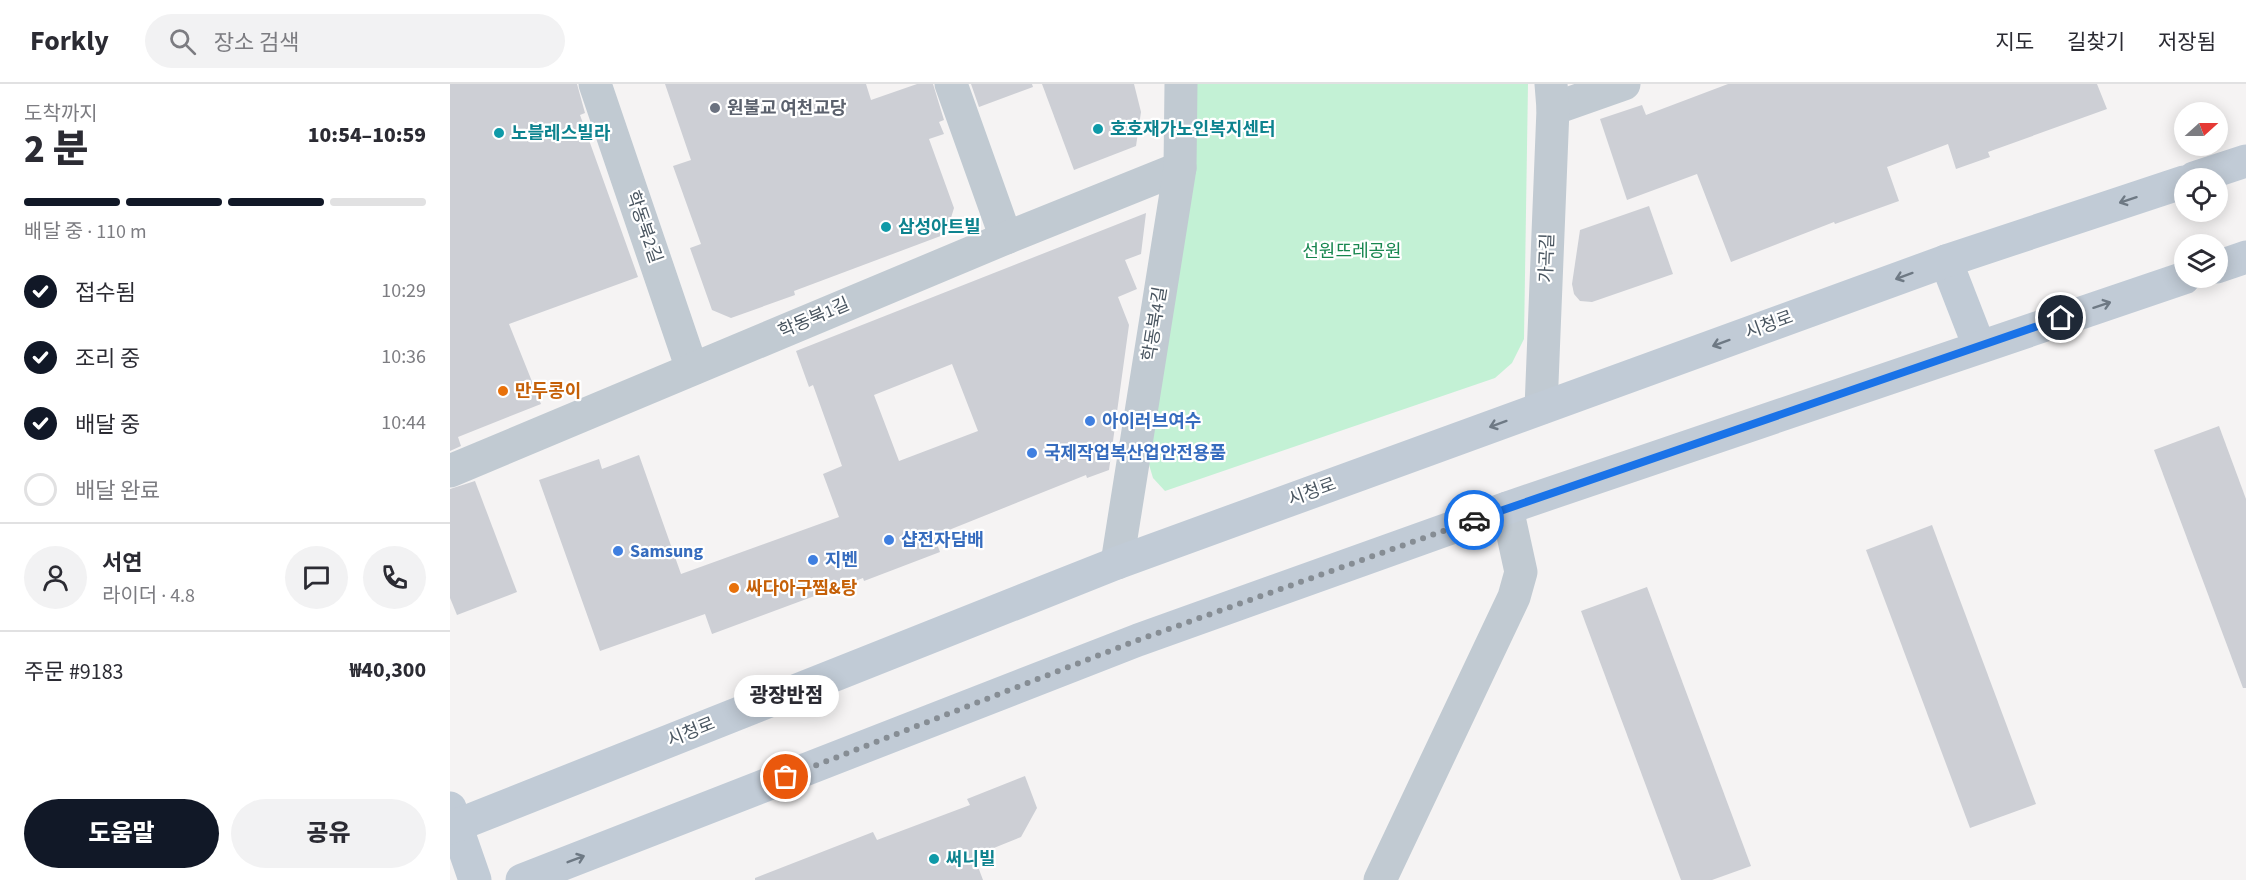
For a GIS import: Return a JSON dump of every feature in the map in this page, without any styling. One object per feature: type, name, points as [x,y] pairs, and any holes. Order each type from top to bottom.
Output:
[{"type":"street","name":"학동북2길","points":[[595,84],[692,369]]},
{"type":"street","points":[[951,84],[1006,238]]},
{"type":"street","name":"학동북4길","points":[[1117,563],[1180,168],[1181,84]]},
{"type":"street","name":"가곡길","points":[[1541,408],[1552,96],[1624,84]]},
{"type":"street","points":[[2225,168],[2246,161]]},
{"type":"street","name":"학동북1길","points":[[450,471],[1006,238],[1180,168]]},
{"type":"street","name":"시청로","points":[[452,821],[1117,563],[1946,261],[2174,185]]},
{"type":"street","points":[[2228,263],[2246,257]]},
{"type":"street","points":[[1946,261],[1979,346]]},
{"type":"street","points":[[522,880],[1138,640],[1507,508],[2174,281]]},
{"type":"street","points":[[1380,880],[1514,597],[1521,572],[1507,508]]},
{"type":"street","points":[[452,821],[475,880]]},
{"type":"green space","name":"선원뜨레공원","points":[[1196,84],[1528,84],[1524,339],[1512,363],[1495,378],[1165,491],[1153,478],[1147,458]]},
{"type":"building","points":[[450,84],[577,84],[585,113],[580,115],[638,277],[509,324],[541,404],[458,437],[461,446],[450,451]]},
{"type":"building","points":[[665,84],[866,84],[871,100],[917,84],[933,84],[944,120],[939,122],[944,134],[929,139],[954,208],[946,234],[794,291],[795,295],[731,318],[712,310],[690,248],[701,244],[673,166],[691,160]]},
{"type":"building","points":[[971,84],[1032,84],[1033,87],[979,107]]},
{"type":"building","name":"호호재가노인복지센터","points":[[1042,84],[1134,84],[1141,112],[1136,146],[1074,170]]},
{"type":"building","points":[[1728,84],[2097,84],[2107,109],[1988,152],[1990,157],[1956,169],[1948,144],[1887,167],[1899,201],[1835,224],[1834,222],[1731,262],[1697,174],[1627,200],[1600,119],[1642,105],[1646,115]]},
{"type":"building","points":[[1649,206],[1673,274],[1592,302],[1580,301],[1574,294],[1572,284],[1580,230]]},
{"type":"building","points":[[1146,213],[1141,254],[1125,260],[1137,289],[1118,297],[1129,325],[1109,470],[1087,478],[1086,475],[934,536],[940,552],[864,581],[863,578],[712,634],[705,614],[600,651],[539,480],[599,459],[602,469],[639,455],[681,574],[839,517],[823,474],[842,466],[813,385],[809,387],[796,351]],"holes":[[[952,364],[978,431],[899,461],[874,395]]]},
{"type":"building","points":[[2219,426],[2246,499],[2246,688],[2243,688],[2154,450]]},
{"type":"building","points":[[475,481],[517,592],[457,615],[450,598],[450,489]]},
{"type":"building","points":[[1932,525],[2036,804],[1970,828],[1866,550]]},
{"type":"building","points":[[1647,587],[1751,866],[1712,880],[1681,880],[1581,611]]},
{"type":"building","points":[[1025,776],[1037,808],[1021,837],[974,856],[983,880],[755,880],[755,878],[873,832],[877,840],[970,805],[967,799]]},
{"type":"way so far","points":[[786,777],[1138,640],[1474,520]]},
{"type":"place","name":"원불교 여천교당","points":[[715,108]]},
{"type":"place","name":"호호재가노인복지센터","points":[[1098,129]]},
{"type":"place","name":"노블레스빌라","points":[[499,133]]},
{"type":"place","name":"삼성아트빌","points":[[886,227]]},
{"type":"place","name":"만두콩이","points":[[503,391]]},
{"type":"place","name":"아이러브여수","points":[[1090,421]]},
{"type":"place","name":"국제작업복산업안전용품","points":[[1032,453]]},
{"type":"place","name":"샵전자담배","points":[[889,540]]},
{"type":"place","name":"Samsung","points":[[618,551]]},
{"type":"place","name":"지벤","points":[[813,560]]},
{"type":"place","name":"싸다아구찜&탕","points":[[734,588]]},
{"type":"place","name":"광장반점","points":[[786,777]]},
{"type":"place","name":"써니빌","points":[[934,859]]},
{"type":"route","points":[[1474,520],[2061,318]]}]
